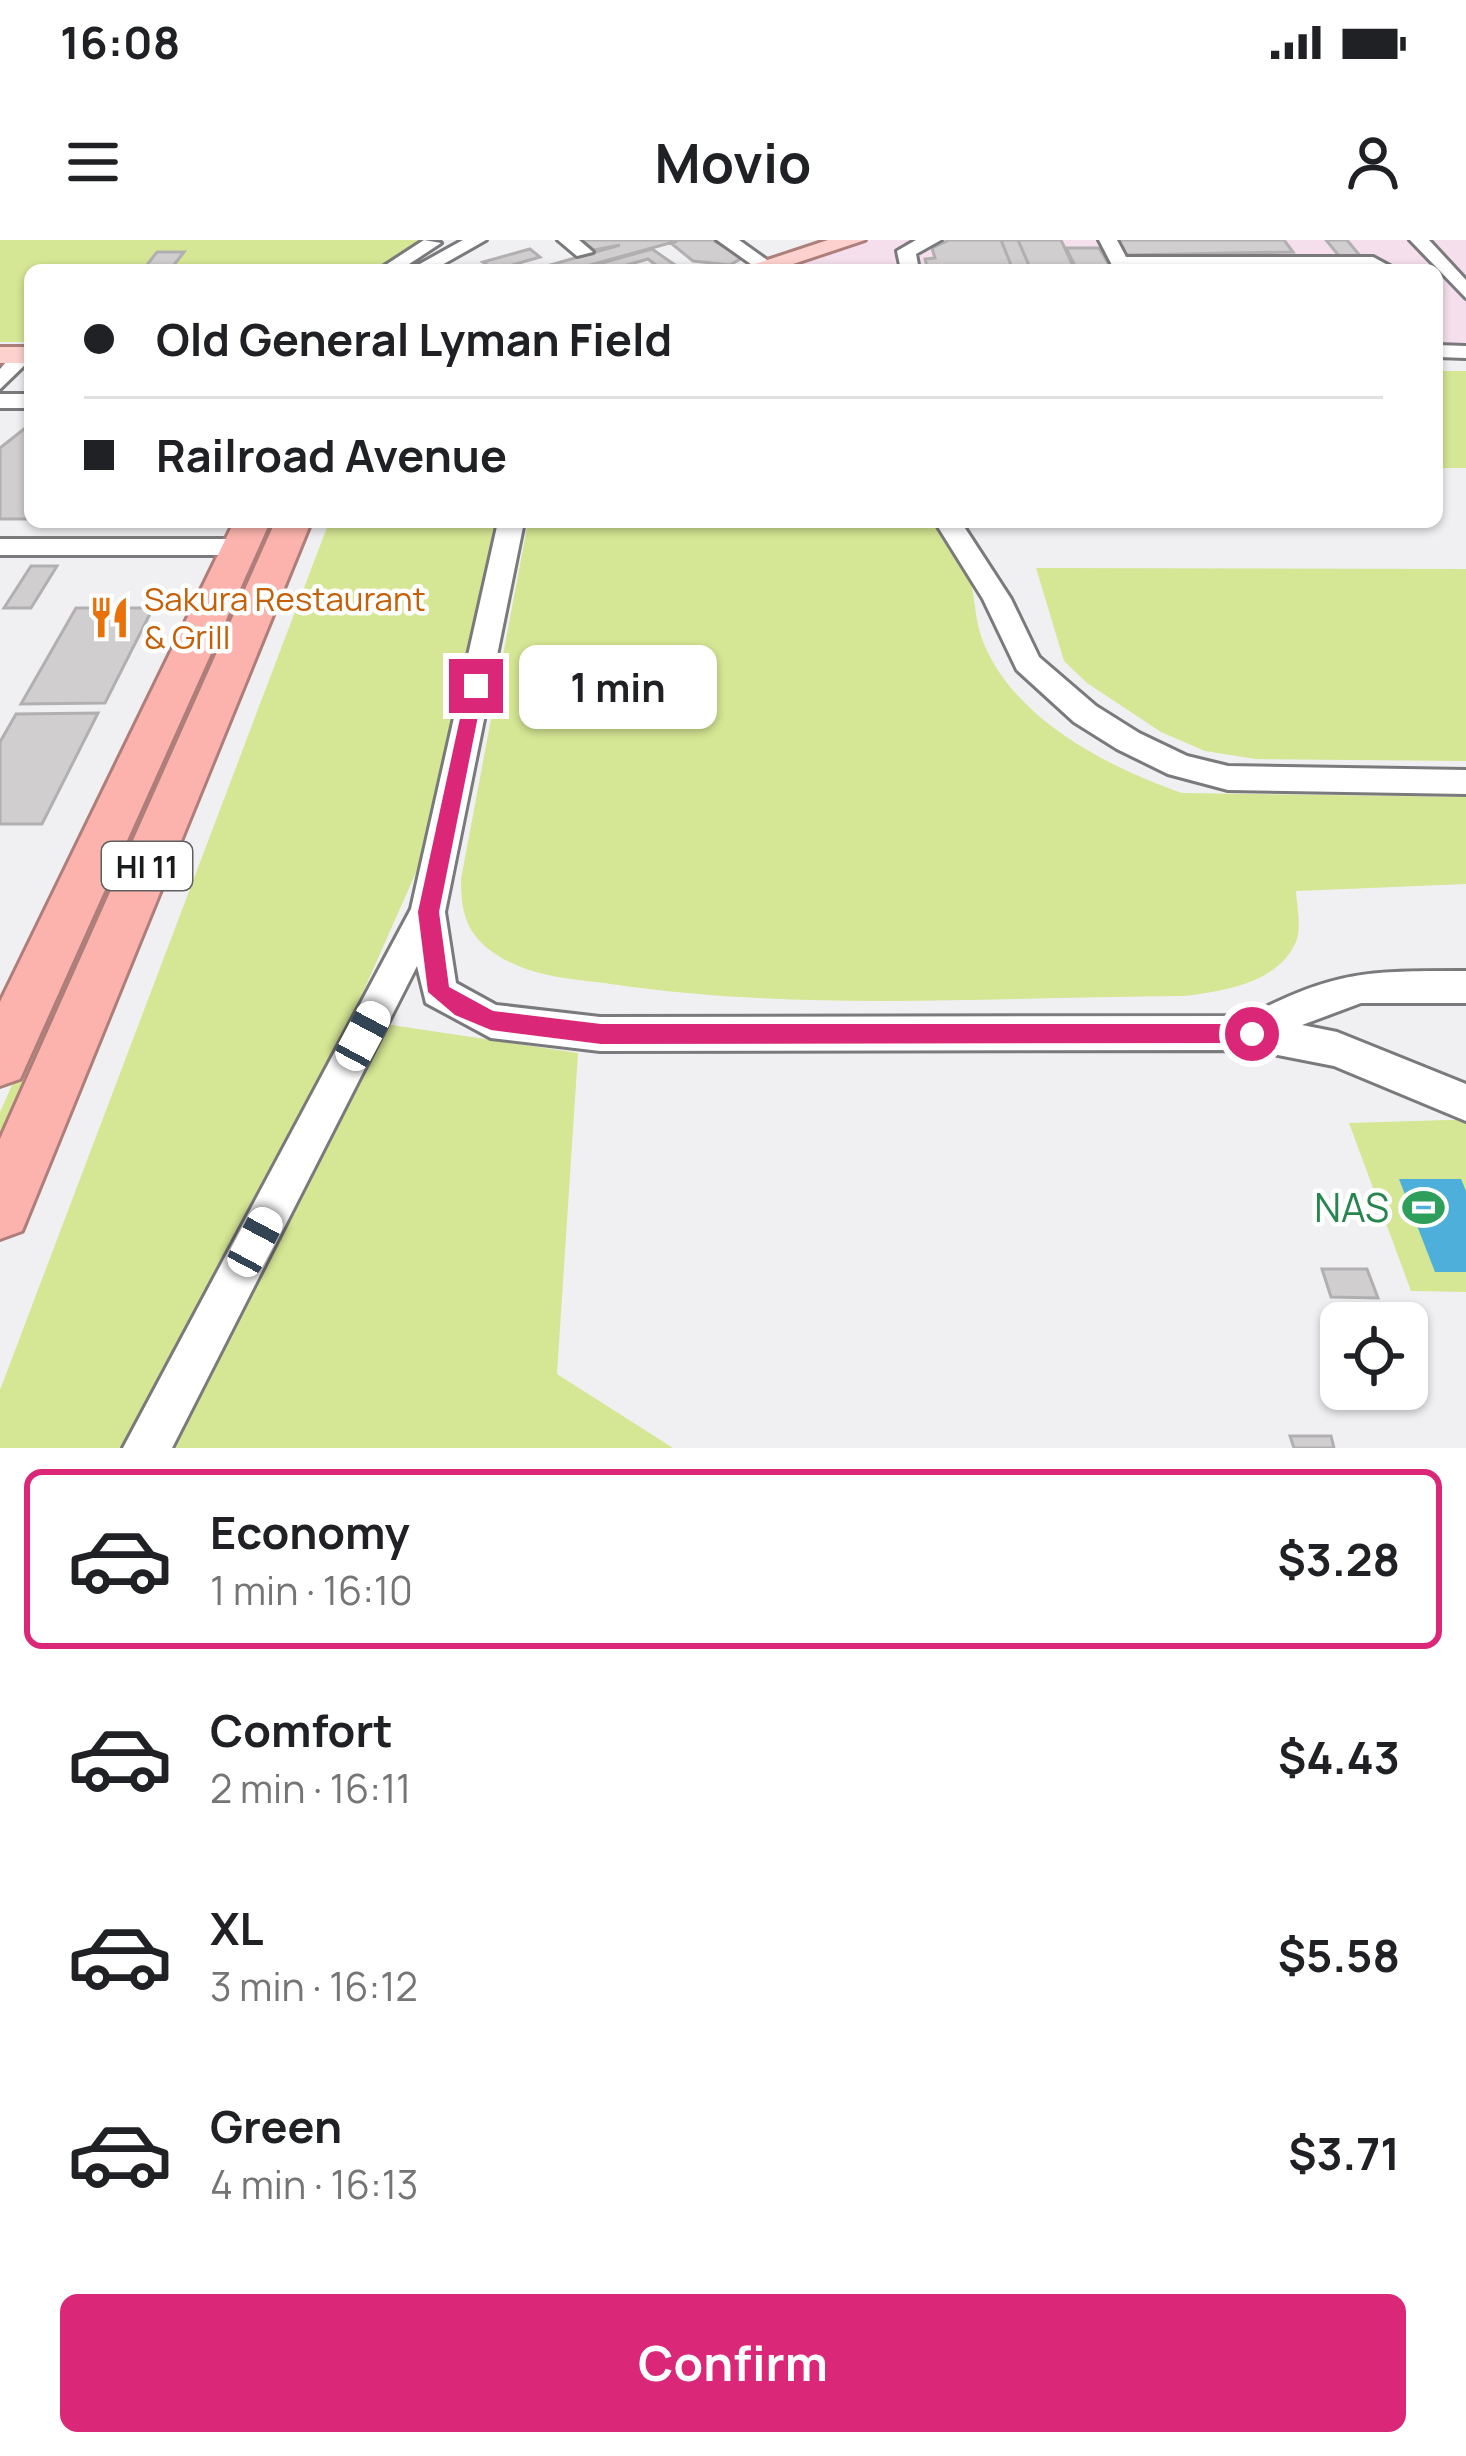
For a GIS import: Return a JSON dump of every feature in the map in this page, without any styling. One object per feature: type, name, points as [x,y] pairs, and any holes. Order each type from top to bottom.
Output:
[{"type":"highway","name":"HI 11","points":[[0,1209],[290,528]]},
{"type":"highway","name":"HI 11","points":[[0,1061],[246,535]]},
{"type":"main road","points":[[779,264],[853,240]]},
{"type":"street","points":[[398,264],[440,240]]},
{"type":"street","points":[[430,264],[477,240]]},
{"type":"street","points":[[726,240],[769,264]]},
{"type":"street","points":[[909,264],[906,251],[932,240]]},
{"type":"street","points":[[1108,240],[1120,263],[1138,264]]},
{"type":"street","points":[[1419,240],[1437,264]]},
{"type":"street","points":[[1328,264],[1375,264]]},
{"type":"street","points":[[1443,271],[1466,292]]},
{"type":"street","points":[[0,382],[18,355]]},
{"type":"street","points":[[64,547],[75,528]]},
{"type":"street","points":[[147,1448],[428,912],[510,528]]},
{"type":"street","points":[[952,528],[997,599],[1027,663],[1085,714],[1128,741],[1180,766],[1228,778],[1466,782]]},
{"type":"street","points":[[0,547],[246,535]]},
{"type":"street","points":[[428,912],[439,992],[491,1021],[601,1034],[1252,1034],[1337,1049],[1466,1103]]},
{"type":"street","points":[[1252,1034],[1313,1001],[1361,987],[1466,987]]},
{"type":"shaded area","points":[[862,240],[1466,240],[1466,360],[1443,360],[1443,264],[781,264]]},
{"type":"green space","points":[[0,240],[430,240],[387,264],[24,264],[24,342],[0,342]]},
{"type":"green space","points":[[1443,371],[1466,371],[1466,468],[1443,468]]},
{"type":"green space","points":[[261,528],[270,528],[223,647],[0,1147],[0,1112]]},
{"type":"green space","points":[[327,528],[498,528],[422,859],[351,1019],[578,1053],[557,1374],[673,1448],[0,1448],[0,1390]]},
{"type":"green space","points":[[527,528],[945,528],[968,571],[981,636],[1014,691],[1064,735],[1123,769],[1182,793],[1466,797],[1466,884],[1296,891],[1297,939],[1278,966],[1249,982],[1184,996],[897,1001],[753,998],[552,976],[524,968],[487,947],[464,913],[461,879]]},
{"type":"green space","points":[[1036,568],[1466,569],[1466,761],[1256,759],[1205,751],[1161,732],[1087,683],[1064,661]]},
{"type":"green space","name":"NAS","points":[[1466,1120],[1466,1292],[1411,1291],[1349,1123]]},
{"type":"water","points":[[1399,1179],[1461,1179],[1466,1191],[1466,1272],[1435,1272]]},
{"type":"building","points":[[581,240],[713,240],[742,258],[732,264],[693,261],[672,244],[677,241],[594,264],[554,264],[620,245],[594,250]]},
{"type":"building","points":[[949,240],[1001,240],[1011,264],[926,264],[925,259],[935,258],[932,248]]},
{"type":"building","points":[[1001,240],[1018,240],[1028,264],[1011,264]]},
{"type":"building","points":[[1018,240],[1061,240],[1072,264],[1028,264]]},
{"type":"building","points":[[1117,240],[1284,240],[1293,252],[1125,255]]},
{"type":"building","points":[[1326,240],[1347,240],[1361,257],[1340,257]]},
{"type":"building","points":[[1066,248],[1099,248],[1109,264],[1074,264]]},
{"type":"building","points":[[530,249],[540,257],[516,264],[483,262]]},
{"type":"building","points":[[652,249],[674,264],[654,264],[648,259],[598,264]]},
{"type":"building","points":[[157,252],[184,252],[175,264],[148,264]]},
{"type":"building","points":[[24,429],[24,519],[0,519],[0,448]]},
{"type":"building","points":[[31,566],[57,566],[31,608],[4,608]]},
{"type":"building","points":[[76,608],[153,608],[105,703],[21,704]]},
{"type":"building","points":[[98,713],[42,824],[0,824],[0,742],[16,714]]},
{"type":"building","points":[[1322,1269],[1367,1269],[1378,1298],[1331,1297]]},
{"type":"building","points":[[1290,1436],[1331,1436],[1334,1448],[1294,1448]]},
{"type":"place","name":"Sakura Restaurant & Grill","points":[[110,617]]},
{"type":"place","name":"NAS","points":[[1423,1207]]},
{"type":"route","points":[[476,686],[428,912],[439,992],[463,1009],[491,1021],[601,1034],[1252,1034]]}]
